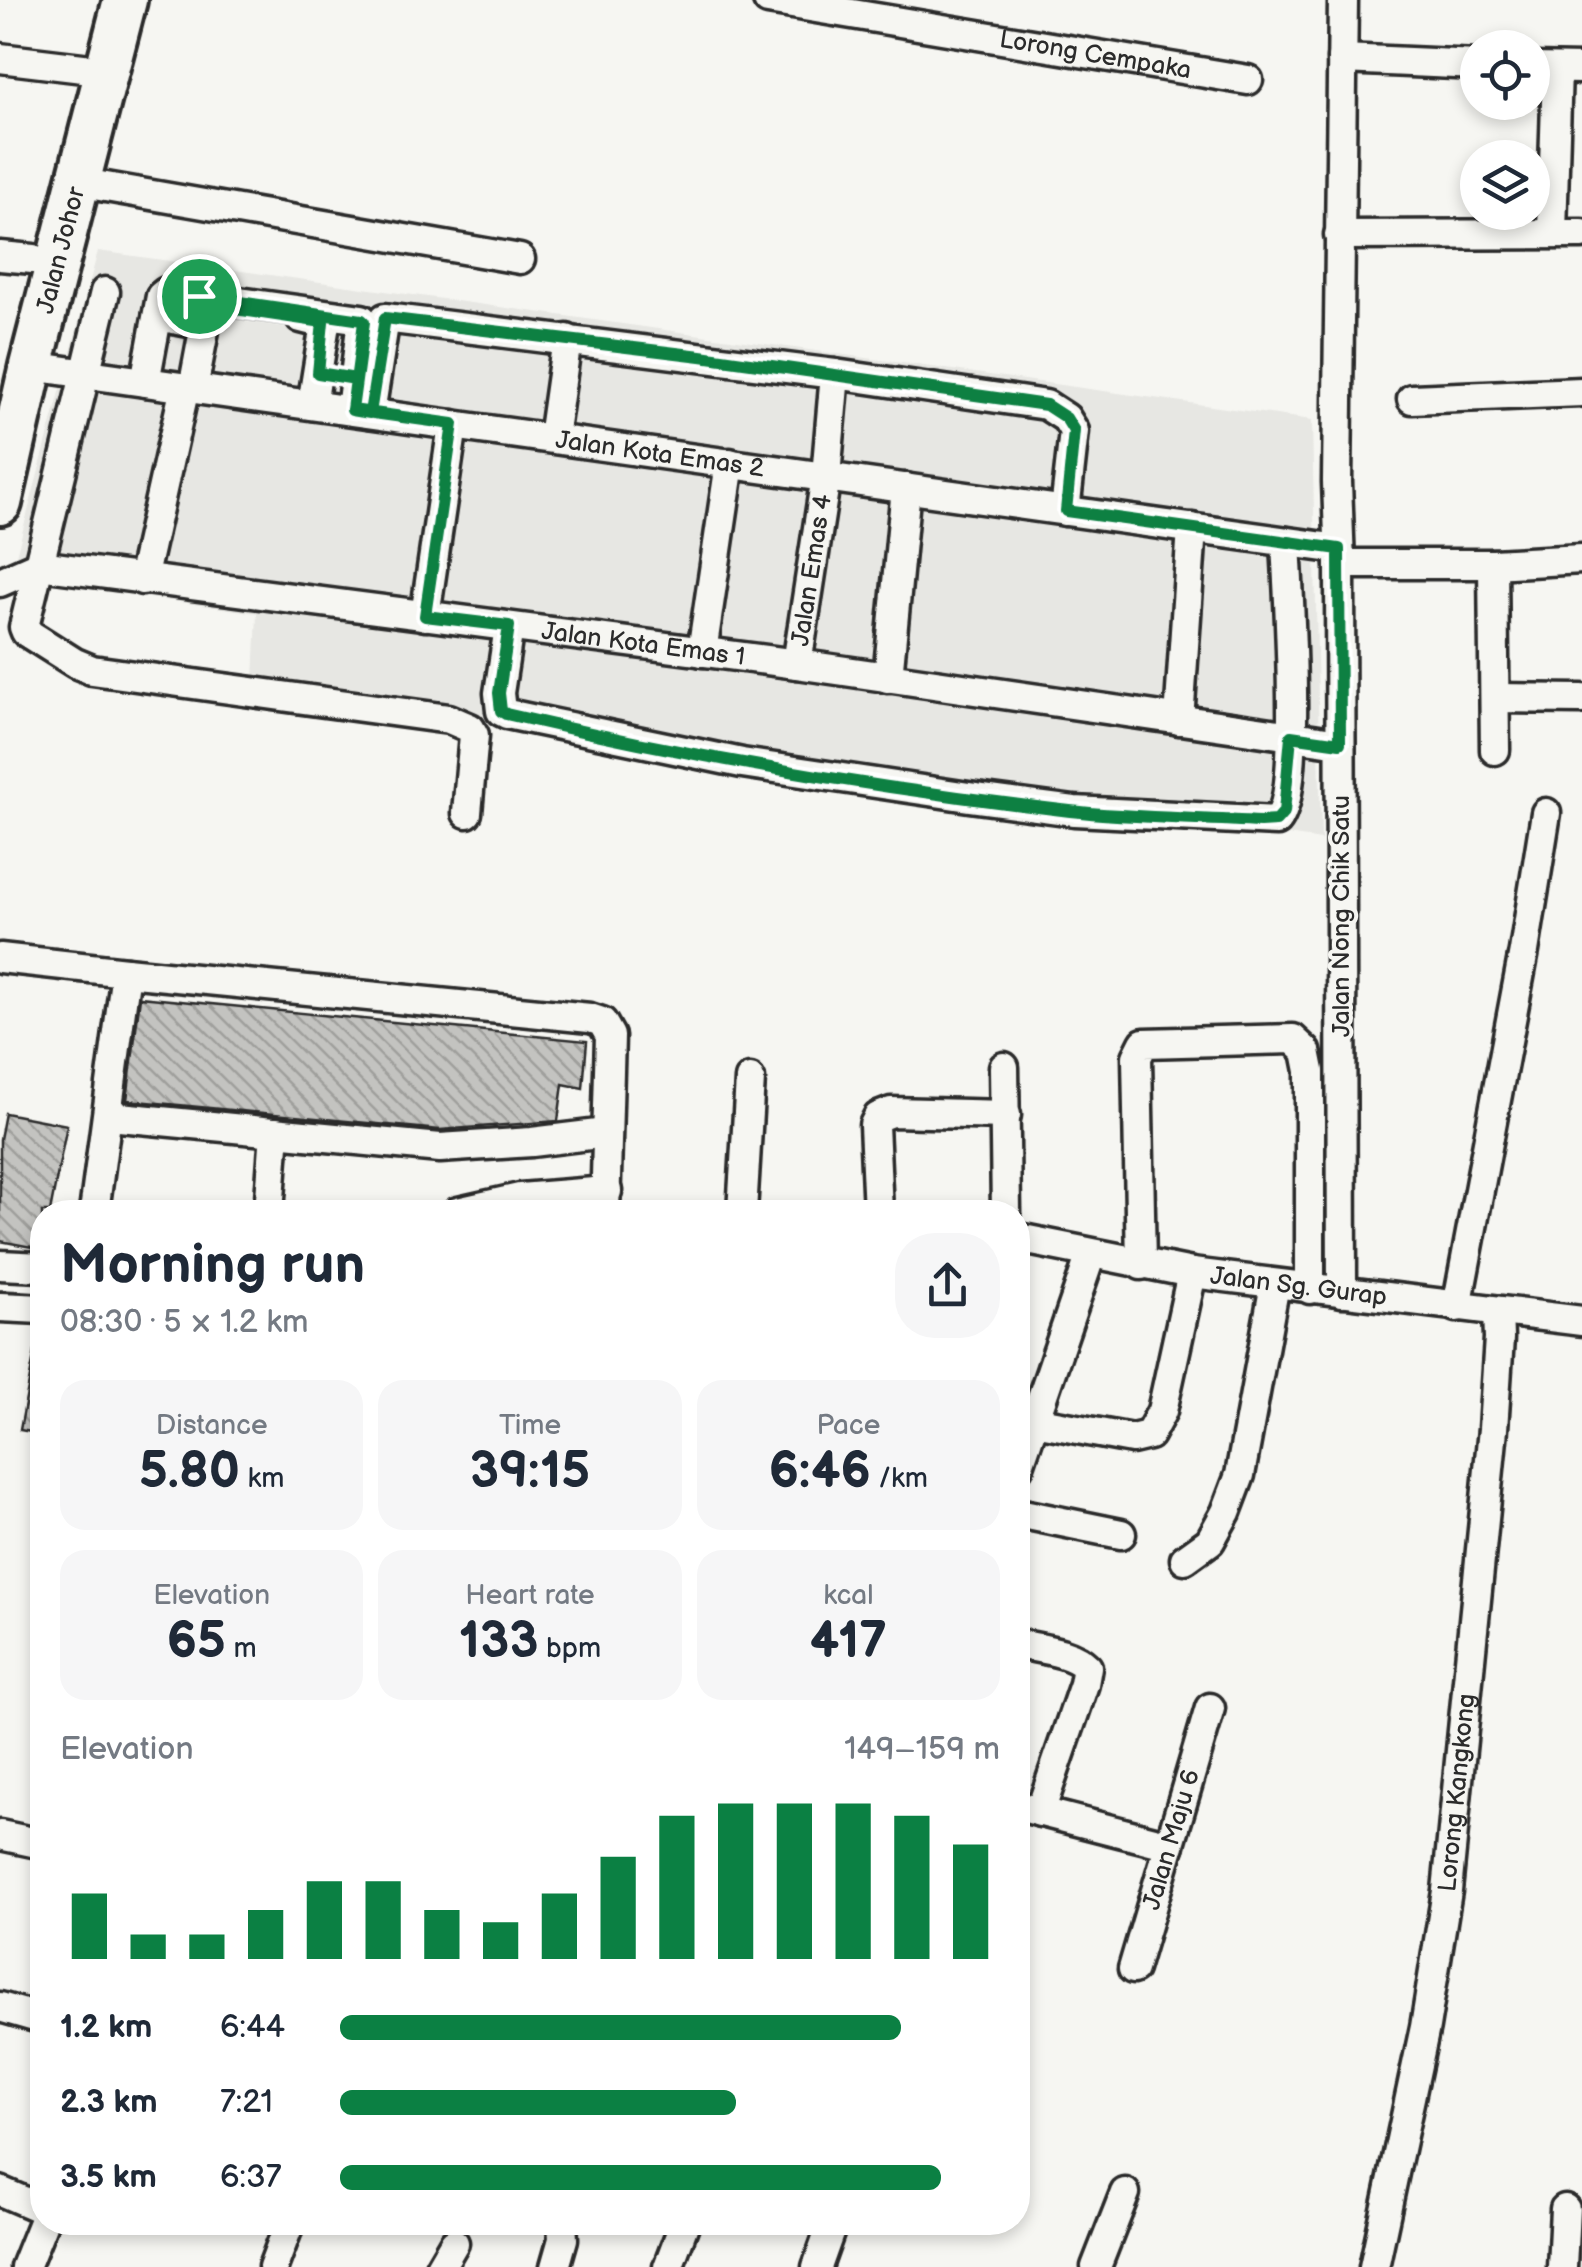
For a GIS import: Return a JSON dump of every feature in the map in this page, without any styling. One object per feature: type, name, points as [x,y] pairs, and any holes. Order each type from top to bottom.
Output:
[{"type":"highway","name":"Jalan Johor","points":[[0,503],[16,377],[16,258],[83,68],[99,0]]},
{"type":"highway","name":"Jalan Johor","points":[[16,377],[77,182],[125,0]]},
{"type":"street","name":"Lorong Cempaka","points":[[768,0],[1248,80]]},
{"type":"street","name":"Jalan Nong Chik Satu","points":[[1342,1292],[1339,236],[1343,0]]},
{"type":"street","points":[[0,58],[83,68]]},
{"type":"street","points":[[1342,59],[1460,64]]},
{"type":"street","points":[[1552,232],[1557,68]]},
{"type":"street","points":[[77,182],[520,259]]},
{"type":"street","points":[[1339,236],[1582,234]]},
{"type":"street","points":[[104,292],[24,627],[26,632],[82,668],[449,719],[470,728],[474,735],[467,813]]},
{"type":"street","points":[[145,382],[163,292],[199,296],[362,320],[356,379],[361,411]]},
{"type":"street","points":[[199,296],[207,305],[323,322],[312,405]]},
{"type":"street","points":[[142,580],[204,325],[158,316]]},
{"type":"street","points":[[361,411],[385,318],[835,374],[1046,405],[1066,418],[1074,431],[1066,511]]},
{"type":"street","points":[[554,438],[567,339]]},
{"type":"street","points":[[318,373],[356,379]]},
{"type":"street","name":"Jalan Kota Emas 2","points":[[16,377],[86,374],[361,411],[1192,528],[1286,542],[1340,556],[1492,564],[1582,560]]},
{"type":"street","name":"Jalan Emas 4","points":[[797,664],[826,476],[835,374]]},
{"type":"street","points":[[1412,399],[1582,392]]},
{"type":"street","points":[[425,616],[453,424]]},
{"type":"street","points":[[702,652],[730,463]]},
{"type":"street","points":[[888,678],[906,488]]},
{"type":"street","points":[[1179,720],[1192,528]]},
{"type":"street","points":[[509,626],[499,693],[501,711],[506,714],[742,763],[986,800],[1074,811],[1276,821],[1284,812],[1291,736],[1286,542]]},
{"type":"street","points":[[1492,564],[1495,750]]},
{"type":"street","points":[[0,582],[39,565]]},
{"type":"street","name":"Jalan Kota Emas 1","points":[[39,565],[797,664],[1340,743]]},
{"type":"street","points":[[1495,698],[1582,700]]},
{"type":"street","points":[[1456,1307],[1524,951],[1546,813]]},
{"type":"street","points":[[0,958],[595,1019],[607,1026],[610,1036],[606,1200]]},
{"type":"street","points":[[96,1200],[126,972]]},
{"type":"street","points":[[1141,1265],[1137,1057],[1144,1043],[1293,1039],[1306,1051],[1310,1071],[1310,1289]]},
{"type":"street","points":[[1004,1067],[1006,1200]]},
{"type":"street","points":[[743,1200],[750,1079]]},
{"type":"street","points":[[877,1200],[874,1125],[878,1117],[891,1112],[1006,1115]]},
{"type":"street","points":[[108,1116],[440,1148],[606,1132]]},
{"type":"street","points":[[270,1200],[276,1132]]},
{"type":"street","points":[[511,1200],[563,1200]]},
{"type":"street","name":"Jalan Sg. Gurap","points":[[1030,1241],[1192,1273],[1582,1321]]},
{"type":"street","points":[[1030,1433],[1092,1254]]},
{"type":"street","points":[[0,1265],[30,1267]]},
{"type":"street","points":[[1034,1421],[1132,1439],[1149,1435],[1162,1411],[1192,1273]]},
{"type":"street","points":[[1185,1559],[1210,1541],[1240,1475],[1275,1284]]},
{"type":"street","points":[[0,1307],[30,1308]]},
{"type":"street","name":"Lorong Kangkong","points":[[1374,2267],[1425,2027],[1447,1890],[1492,1429],[1500,1338],[1498,1312]]},
{"type":"street","points":[[1030,1515],[1120,1534]]},
{"type":"street","points":[[1030,1647],[1082,1661],[1087,1667],[1084,1684],[1030,1807]]},
{"type":"street","name":"Jalan Maju 6","points":[[1132,1969],[1210,1708]]},
{"type":"street","points":[[1030,1809],[1170,1844]]},
{"type":"street","points":[[0,1836],[30,1842]]},
{"type":"street","points":[[0,2007],[30,2016]]},
{"type":"street","points":[[0,2191],[30,2204]]},
{"type":"street","points":[[1096,2267],[1125,2193]]},
{"type":"street","points":[[1562,2267],[1565,2209]]},
{"type":"street","points":[[25,2267],[39,2235]]},
{"type":"street","points":[[272,2267],[285,2235]]},
{"type":"street","points":[[555,2267],[563,2235]]},
{"type":"street","points":[[668,2267],[680,2235]]},
{"type":"street","points":[[817,2267],[828,2235]]},
{"type":"shaded area","points":[[98,251],[1312,420],[1321,840],[254,681],[257,613],[10,578]]},
{"type":"building","points":[[140,997],[587,1041],[583,1088],[563,1084],[558,1121],[440,1130],[127,1100]]},
{"type":"building","points":[[5,1113],[67,1125],[52,1200],[30,1200],[30,1247],[0,1241],[0,1139]]},
{"type":"building","points":[[30,1377],[30,1432],[20,1430]]},
{"type":"waterway","points":[[0,1292],[30,1293]]},
{"type":"route","points":[[199,296],[207,305],[323,322],[318,373],[356,379],[352,410],[370,413],[453,424],[425,616],[509,626],[499,693],[501,711],[506,714],[742,763],[968,797],[1074,811],[1260,822],[1276,821],[1284,812],[1291,736],[1340,743],[1339,549],[1066,511],[1074,431],[1066,418],[1046,405],[701,356],[385,318],[370,413],[352,410],[364,322],[360,318],[199,296]]}]
